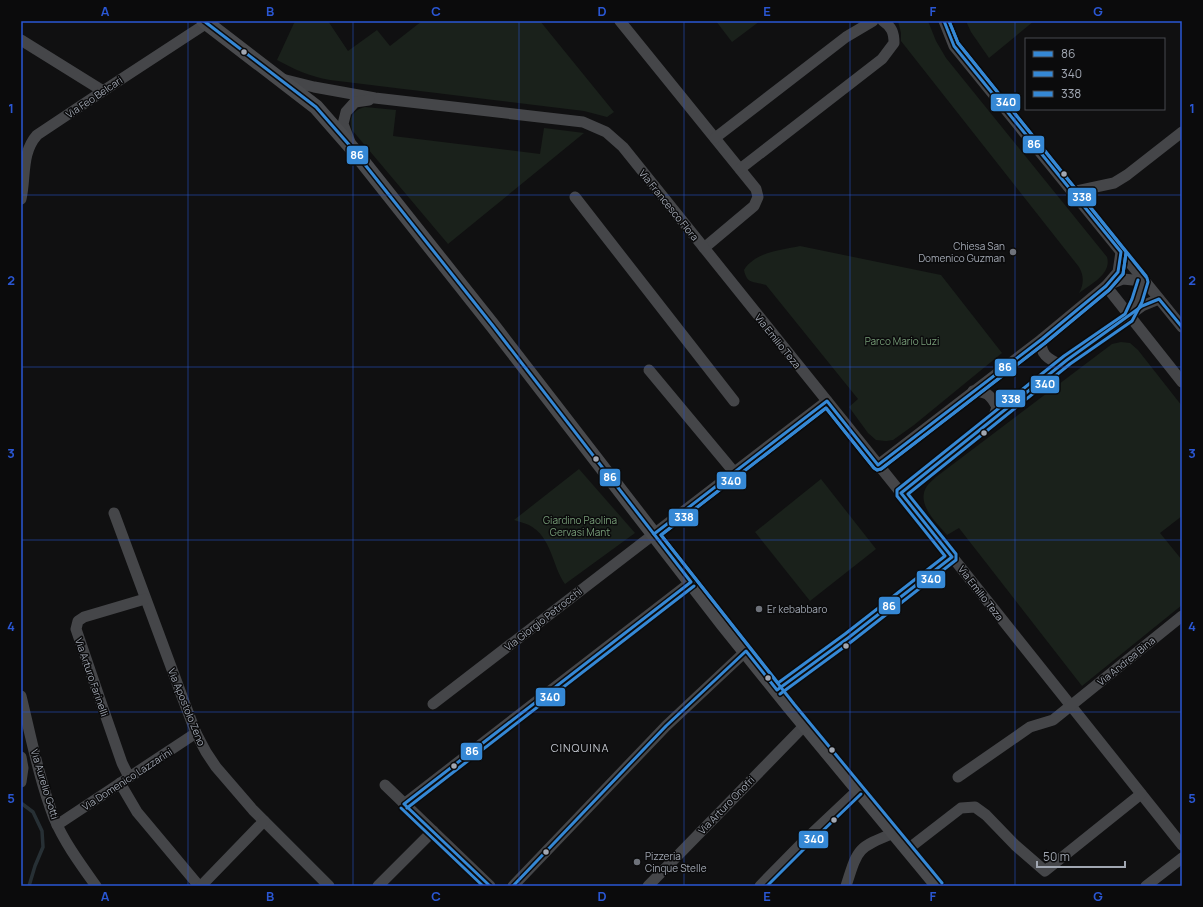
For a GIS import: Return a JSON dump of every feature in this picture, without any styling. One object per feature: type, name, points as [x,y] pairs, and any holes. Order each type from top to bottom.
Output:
[{"type":"street","name":"Via Francesco Flora","points":[[276,77],[314,87],[375,98],[583,122],[606,132],[623,147],[704,248],[754,206],[758,197],[756,189],[620,21]]},
{"type":"street","points":[[714,138],[846,37],[873,21]]},
{"type":"street","points":[[740,169],[882,59],[894,43],[892,29],[883,21]]},
{"type":"street","points":[[944,21],[954,46],[1143,281],[1182,327]]},
{"type":"street","points":[[205,22],[316,107],[351,147],[493,326],[691,582],[805,725],[938,886]]},
{"type":"street","name":"Via Feo Belcari","points":[[21,199],[26,157],[28,150],[37,135],[205,22]]},
{"type":"street","points":[[21,40],[103,91]]},
{"type":"street","name":"Via Francesco Flora","points":[[351,147],[343,124],[346,112],[355,102],[375,98]]},
{"type":"street","points":[[1072,192],[1114,183],[1127,175],[1182,132]]},
{"type":"street","points":[[574,197],[734,401]]},
{"type":"street","name":"Via Emilio Teza","points":[[704,248],[1182,845]]},
{"type":"street","points":[[878,465],[1042,338],[1106,286],[1118,272],[1121,252]]},
{"type":"street","points":[[1106,286],[1123,279],[1143,281]]},
{"type":"street","points":[[1129,317],[1137,301],[1143,281]]},
{"type":"street","points":[[1106,286],[1129,317],[1182,382]]},
{"type":"street","points":[[901,493],[1061,365],[1129,317],[1142,306],[1159,299]]},
{"type":"street","points":[[1042,338],[1040,346],[1044,354],[1061,365]]},
{"type":"street","points":[[649,370],[734,472]]},
{"type":"street","points":[[973,391],[984,392],[991,397],[996,407],[993,419]]},
{"type":"street","name":"Via Giorgio Petrocchi","points":[[433,704],[827,401]]},
{"type":"street","name":"Via Apostolo Zeno","points":[[114,513],[196,733],[206,752],[216,767],[253,810],[329,886]]},
{"type":"street","points":[[777,690],[848,638],[952,557]]},
{"type":"street","points":[[404,804],[691,582]]},
{"type":"street","name":"Via Arturo Farinelli","points":[[145,599],[84,616],[78,621],[76,629],[122,763],[124,780],[138,812],[200,886]]},
{"type":"street","name":"Via Andrea Bina","points":[[958,776],[1030,727],[1053,720],[1182,616]]},
{"type":"street","points":[[513,886],[666,726],[746,651]]},
{"type":"street","name":"Via Aurelio Gotti","points":[[21,696],[36,757],[57,825],[75,856],[96,886]]},
{"type":"street","name":"Via Arturo Onofri","points":[[648,886],[805,725]]},
{"type":"street","name":"Via Domenico Lazzarini","points":[[57,825],[196,733]]},
{"type":"street","points":[[21,782],[23,773],[22,759],[36,757]]},
{"type":"street","points":[[385,785],[490,886]]},
{"type":"street","points":[[760,886],[806,839],[858,790]]},
{"type":"street","points":[[908,849],[961,808],[975,807],[986,814],[1015,846],[1044,871],[1141,794]]},
{"type":"street","points":[[200,886],[264,821]]},
{"type":"street","points":[[378,886],[433,831]]},
{"type":"street","points":[[846,886],[856,856],[862,848],[894,833]]},
{"type":"street","points":[[1146,886],[1182,858]]},
{"type":"green space","points":[[295,21],[328,21],[348,51],[377,30],[390,46],[422,21],[540,21],[614,112],[607,117],[584,111],[315,77],[296,70],[277,60]]},
{"type":"green space","points":[[716,21],[760,21],[732,42]]},
{"type":"green space","points":[[898,21],[928,21],[936,41],[946,58],[1107,257],[1108,263],[1104,273],[1079,293],[1083,280],[1079,267],[901,41]]},
{"type":"green space","points":[[966,21],[1034,21],[989,58],[971,32]]},
{"type":"green space","points":[[365,107],[396,110],[393,136],[540,154],[544,128],[584,133],[448,244],[352,130],[352,115],[357,110]]},
{"type":"green space","name":"Parco Mario Luzi","points":[[800,246],[941,275],[1002,353],[914,425],[893,440],[876,440],[868,433],[849,407],[858,399],[766,285],[752,282],[745,275],[744,270],[755,259],[769,253]]},
{"type":"green space","points":[[1121,342],[1130,343],[1138,350],[1182,406],[1182,516],[1160,533],[1182,560],[1182,605],[1082,686],[959,528],[947,535],[933,519],[925,506],[924,493],[928,485],[936,477],[1112,344]]},
{"type":"green space","name":"Giardino Paolina Gervasi Mant","points":[[579,469],[635,533],[565,584],[547,544],[537,530],[529,525],[514,520]]},
{"type":"green space","points":[[821,479],[876,549],[810,601],[755,532]]},
{"type":"waterway","points":[[21,803],[33,812],[42,831],[43,847],[29,886]]},
{"type":"transit line","name":"86","points":[[204,21],[316,107],[351,147],[493,326],[691,582],[404,804],[490,886]]},
{"type":"transit line","name":"86","points":[[654,534],[827,401],[878,465],[1042,339],[1106,286],[1118,272],[1121,252],[954,46],[944,21]]},
{"type":"transit line","name":"340","points":[[780,694],[851,642],[956,560],[956,554],[908,494],[1070,364],[1132,321],[1142,302],[1148,282],[1147,278],[958,43],[949,21]]},
{"type":"transit line","name":"338","points":[[949,21],[958,43],[1146,276]]},
{"type":"transit line","name":"340","points":[[942,883],[794,704],[661,535],[826,408],[874,468],[877,470],[881,469],[1045,343],[1109,290],[1123,274],[1126,253]]},
{"type":"transit line","name":"338","points":[[1126,253],[1123,274],[1109,290],[1045,343],[881,469],[877,470],[874,468],[826,408],[661,535],[778,683],[845,634],[945,556],[897,496],[897,490],[1064,356],[1125,314],[1138,280]]},
{"type":"transit line","name":"86","points":[[513,886],[666,726],[746,651],[777,690],[848,638],[952,557],[901,493],[1067,360],[1142,306],[1159,299],[1182,327]]},
{"type":"transit line","name":"340","points":[[407,808],[694,586]]},
{"type":"transit line","name":"340","points":[[767,886],[861,794]]},
{"type":"transit line","name":"340","points":[[401,808],[483,886]]},
{"type":"place","name":"Chiesa San Domenico Guzman","points":[[1013,252]]},
{"type":"place","name":"Er kebabbaro","points":[[759,609]]},
{"type":"place","name":"Pizzeria Cinque Stelle","points":[[637,862]]},
{"type":"district","name":"CINQUINA","points":[[580,747]]}]
